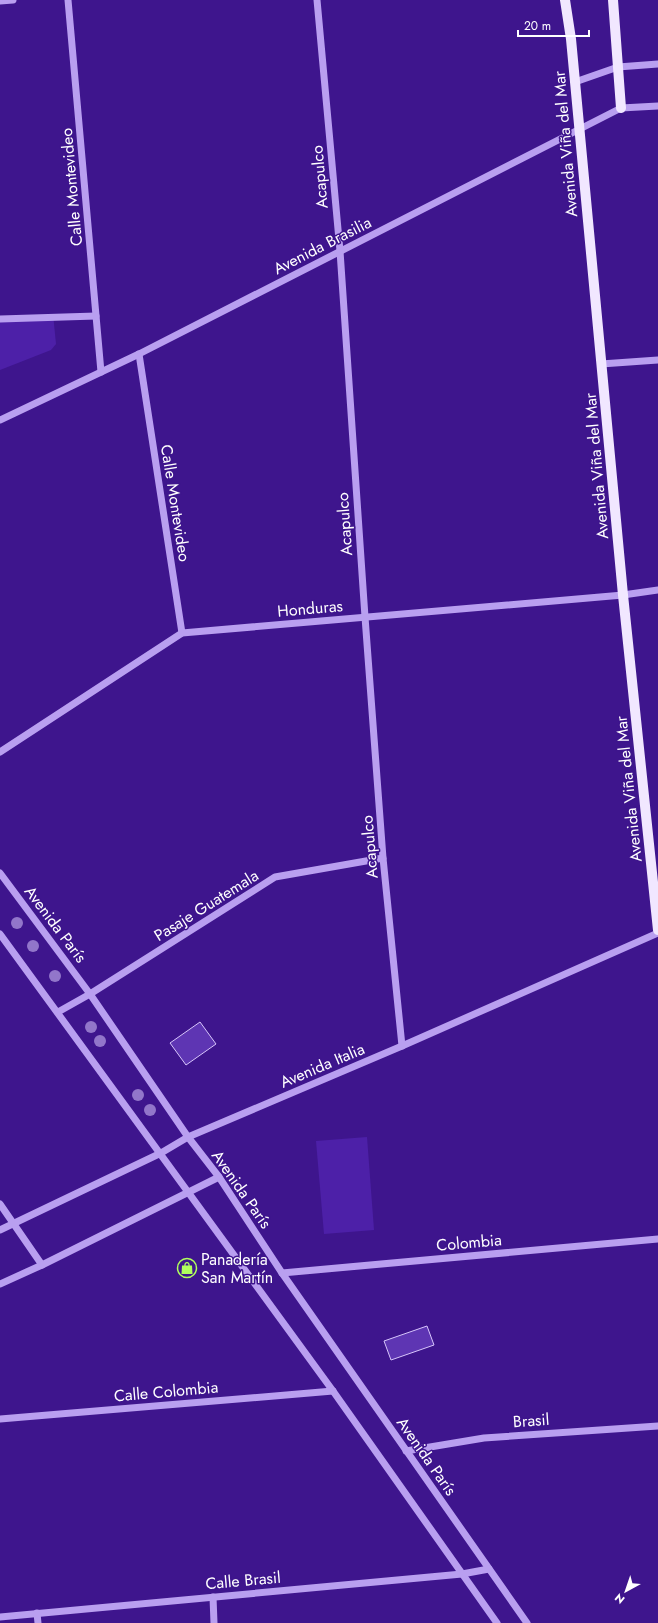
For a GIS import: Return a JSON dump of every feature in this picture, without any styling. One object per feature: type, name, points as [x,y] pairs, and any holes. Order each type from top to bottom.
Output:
[{"type":"main road","name":"Avenida Viña del Mar","points":[[565,0],[571,39],[578,130],[623,595],[658,930]]},
{"type":"main road","points":[[613,0],[620,108]]},
{"type":"street","points":[[0,1],[14,0]]},
{"type":"street","name":"Calle Montevideo","points":[[68,0],[101,372]]},
{"type":"street","name":"Acapulco","points":[[317,0],[340,251],[383,858],[402,1046]]},
{"type":"street","points":[[575,82],[618,67],[658,64]]},
{"type":"street","name":"Avenida Brasilia","points":[[0,420],[139,354],[620,108],[658,106]]},
{"type":"street","points":[[0,319],[96,316]]},
{"type":"street","name":"Calle Montevideo","points":[[139,354],[182,633]]},
{"type":"street","points":[[601,364],[658,360]]},
{"type":"street","name":"Honduras","points":[[0,752],[182,633],[623,595],[658,590]]},
{"type":"street","name":"Pasaje Guatemala","points":[[58,1012],[90,994],[275,877],[383,858]]},
{"type":"street","name":"Avenida París","points":[[0,873],[90,994],[188,1137],[219,1177],[282,1273],[526,1623]]},
{"type":"street","name":"Avenida Italia","points":[[0,1230],[161,1153],[188,1137],[402,1046],[658,933]]},
{"type":"street","points":[[0,934],[333,1391],[497,1623]]},
{"type":"street","points":[[0,1284],[42,1265],[219,1177]]},
{"type":"street","points":[[0,1204],[42,1265]]},
{"type":"street","name":"Colombia","points":[[282,1273],[658,1239]]},
{"type":"street","name":"Calle Colombia","points":[[0,1419],[333,1391]]},
{"type":"street","name":"Brasil","points":[[406,1451],[484,1438],[658,1426]]},
{"type":"street","name":"Calle Brasil","points":[[0,1617],[462,1574],[489,1569]]},
{"type":"street","points":[[213,1596],[214,1623]]},
{"type":"street","points":[[38,1613],[38,1623]]},
{"type":"shaded area","points":[[53,314],[56,344],[51,350],[0,370],[0,321]]},
{"type":"shaded area","points":[[367,1137],[374,1230],[324,1234],[316,1141]]},
{"type":"building","points":[[200,1022],[216,1044],[186,1065],[170,1043]]},
{"type":"building","points":[[427,1326],[434,1345],[391,1360],[384,1341]]},
{"type":"place","name":"Panadería San Martín","points":[[187,1268]]}]
